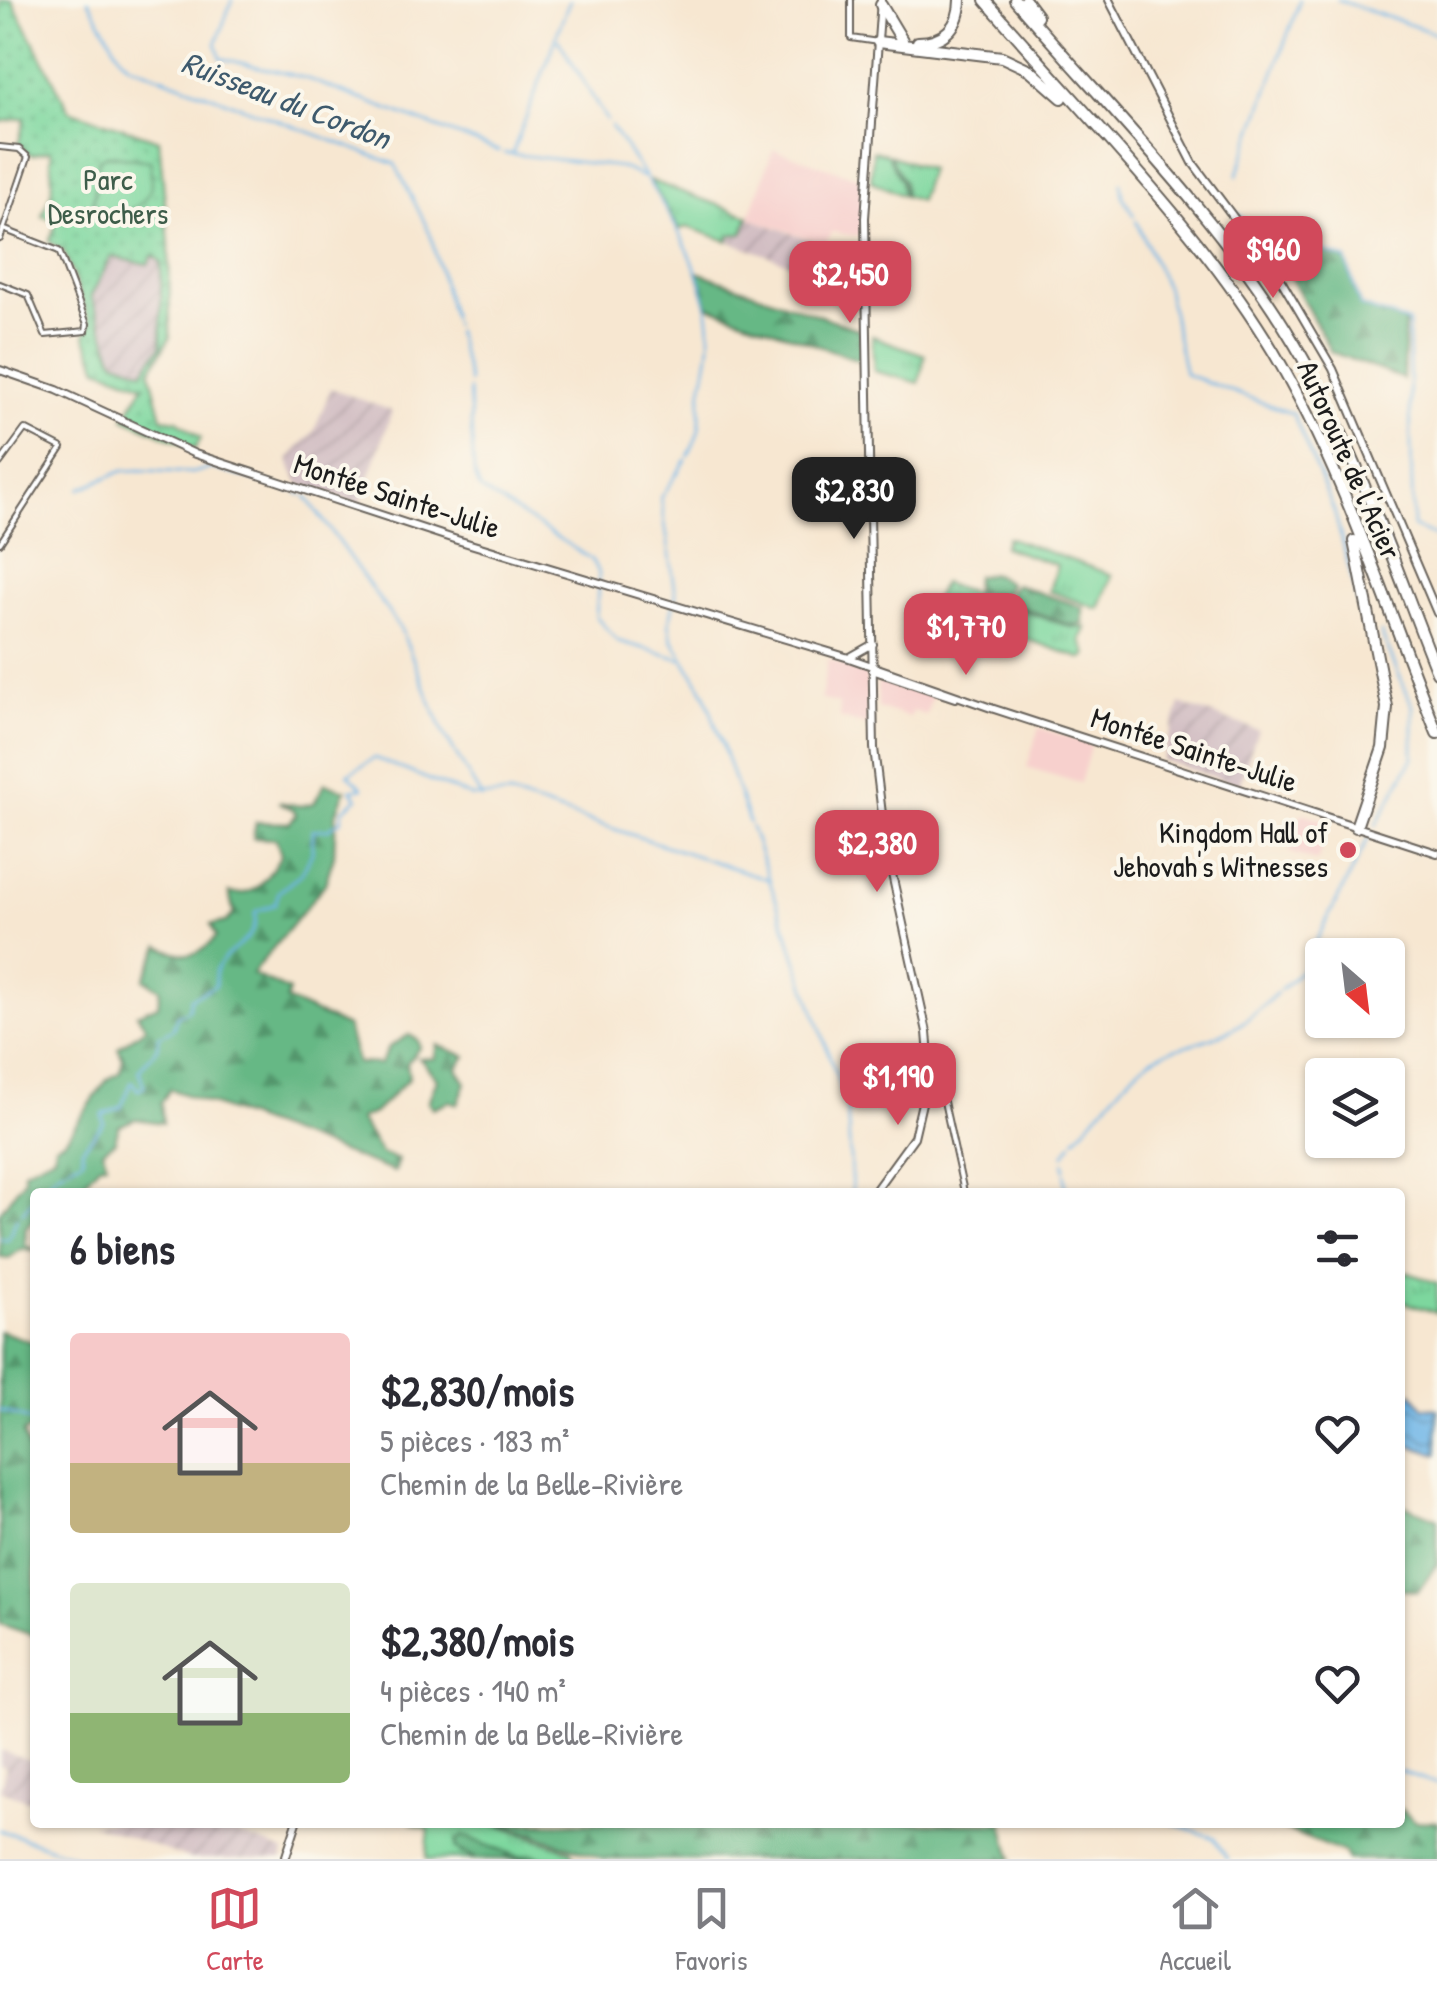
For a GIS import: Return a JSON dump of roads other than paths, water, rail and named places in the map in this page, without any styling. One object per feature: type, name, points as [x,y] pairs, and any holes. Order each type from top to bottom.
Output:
[{"type":"highway","points":[[878,42],[931,42],[947,34],[958,16],[960,0]]},
{"type":"highway","name":"Autoroute de l'Acier","points":[[984,0],[1103,136],[1247,311],[1300,400],[1437,733]]},
{"type":"highway","name":"Autoroute de l'Acier","points":[[1015,0],[1223,240],[1294,343],[1344,440],[1437,672]]},
{"type":"highway","points":[[1025,0],[1069,62]]},
{"type":"highway","points":[[881,3],[902,40]]},
{"type":"highway","points":[[878,42],[985,53],[1018,63],[1103,136]]},
{"type":"highway","points":[[1340,490],[1363,577],[1387,701],[1383,748],[1356,827]]},
{"type":"street","points":[[851,0],[850,38],[878,42]]},
{"type":"street","points":[[1109,0],[1188,153],[1282,282],[1333,369],[1437,614]]},
{"type":"street","points":[[877,1188],[914,1136],[930,1069],[928,1038],[882,822],[873,668],[865,218],[881,3]]},
{"type":"street","points":[[0,147],[19,149],[28,157],[0,238]]},
{"type":"street","points":[[0,284],[28,295],[45,334],[86,331],[59,250],[4,229]]},
{"type":"street","name":"Montée Sainte-Julie","points":[[0,370],[57,390],[196,454],[873,668],[1437,853]]},
{"type":"street","points":[[0,463],[26,429],[62,448],[0,543]]},
{"type":"street","name":"Montée Sainte-Julie","points":[[788,641],[873,668]]},
{"type":"street","points":[[849,658],[874,643]]},
{"type":"street","points":[[930,1069],[938,1076],[963,1188]]},
{"type":"street","points":[[285,1859],[295,1828]]},
{"type":"water","points":[[1412,1393],[1423,1407],[1437,1409],[1437,1454],[1405,1444],[1405,1398]]},
{"type":"waterway","name":"Ruisseau du Cordon","points":[[88,0],[121,57],[130,65],[395,164],[430,233],[469,382]]},
{"type":"waterway","points":[[232,0],[216,44],[221,58],[305,78],[499,151]]},
{"type":"waterway","points":[[556,36],[570,0]]},
{"type":"waterway","points":[[1237,176],[1300,0]]},
{"type":"waterway","points":[[1338,0],[1437,34]]},
{"type":"waterway","points":[[512,154],[556,39]]},
{"type":"waterway","points":[[558,39],[607,121]]},
{"type":"waterway","points":[[611,126],[677,228],[701,284],[710,343],[699,428],[688,456]]},
{"type":"waterway","points":[[504,153],[620,167],[643,177]]},
{"type":"waterway","points":[[1121,183],[1123,197],[1134,216]]},
{"type":"waterway","points":[[1236,213],[1252,227],[1346,259],[1360,306],[1408,322],[1413,527],[1437,537]]},
{"type":"waterway","points":[[1136,221],[1167,290],[1185,374],[1293,414],[1334,511],[1366,632]]},
{"type":"waterway","name":"Ruisseau du Cordon","points":[[469,390],[474,473],[480,489],[591,559],[599,573],[596,617],[618,641],[681,659]]},
{"type":"waterway","points":[[686,460],[661,498],[676,594],[669,623],[672,639],[705,694],[749,823]]},
{"type":"waterway","points":[[80,489],[122,471],[192,473],[212,468],[270,484]]},
{"type":"waterway","points":[[275,486],[292,491]]},
{"type":"waterway","points":[[298,493],[302,495]]},
{"type":"waterway","points":[[306,496],[401,630],[444,734],[482,798]]},
{"type":"waterway","points":[[1376,825],[1413,758],[1413,707],[1381,633]]},
{"type":"waterway","points":[[46,1188],[55,1174],[83,1159],[82,1149],[104,1123],[102,1115],[121,1107],[132,1082],[138,1090],[144,1086],[139,1070],[157,1048],[159,1036],[173,1029],[177,1016],[188,1010],[191,998],[215,986],[216,970],[252,930],[255,912],[275,904],[279,892],[302,873],[312,853],[313,830],[328,829],[341,821],[343,810],[358,798],[351,790],[363,788],[348,774],[375,758],[472,797],[510,795],[770,880]]},
{"type":"waterway","points":[[751,827],[847,1107],[852,1188]]},
{"type":"waterway","points":[[1280,990],[1302,969],[1369,837]]},
{"type":"waterway","points":[[1127,1080],[1162,1054],[1233,1028],[1277,993]]},
{"type":"waterway","points":[[1075,1139],[1125,1082]]},
{"type":"waterway","points":[[1064,1155],[1072,1143]]},
{"type":"waterway","points":[[1064,1162],[1065,1170]]},
{"type":"waterway","points":[[1065,1174],[1066,1188]]},
{"type":"waterway","points":[[22,1213],[30,1203]]},
{"type":"waterway","points":[[0,1238],[8,1239],[17,1218]]},
{"type":"waterway","points":[[0,1410],[30,1420]]},
{"type":"waterway","points":[[1405,1773],[1437,1784]]},
{"type":"waterway","points":[[1186,1828],[1214,1838],[1227,1859]]},
{"type":"waterway","points":[[0,1830],[83,1859]]},
{"type":"place","name":"Kingdom Hall of Jehovah's Witnesses","points":[[1348,850]]},
{"type":"park label","name":"Parc Desrochers","points":[[108,197]]}]
